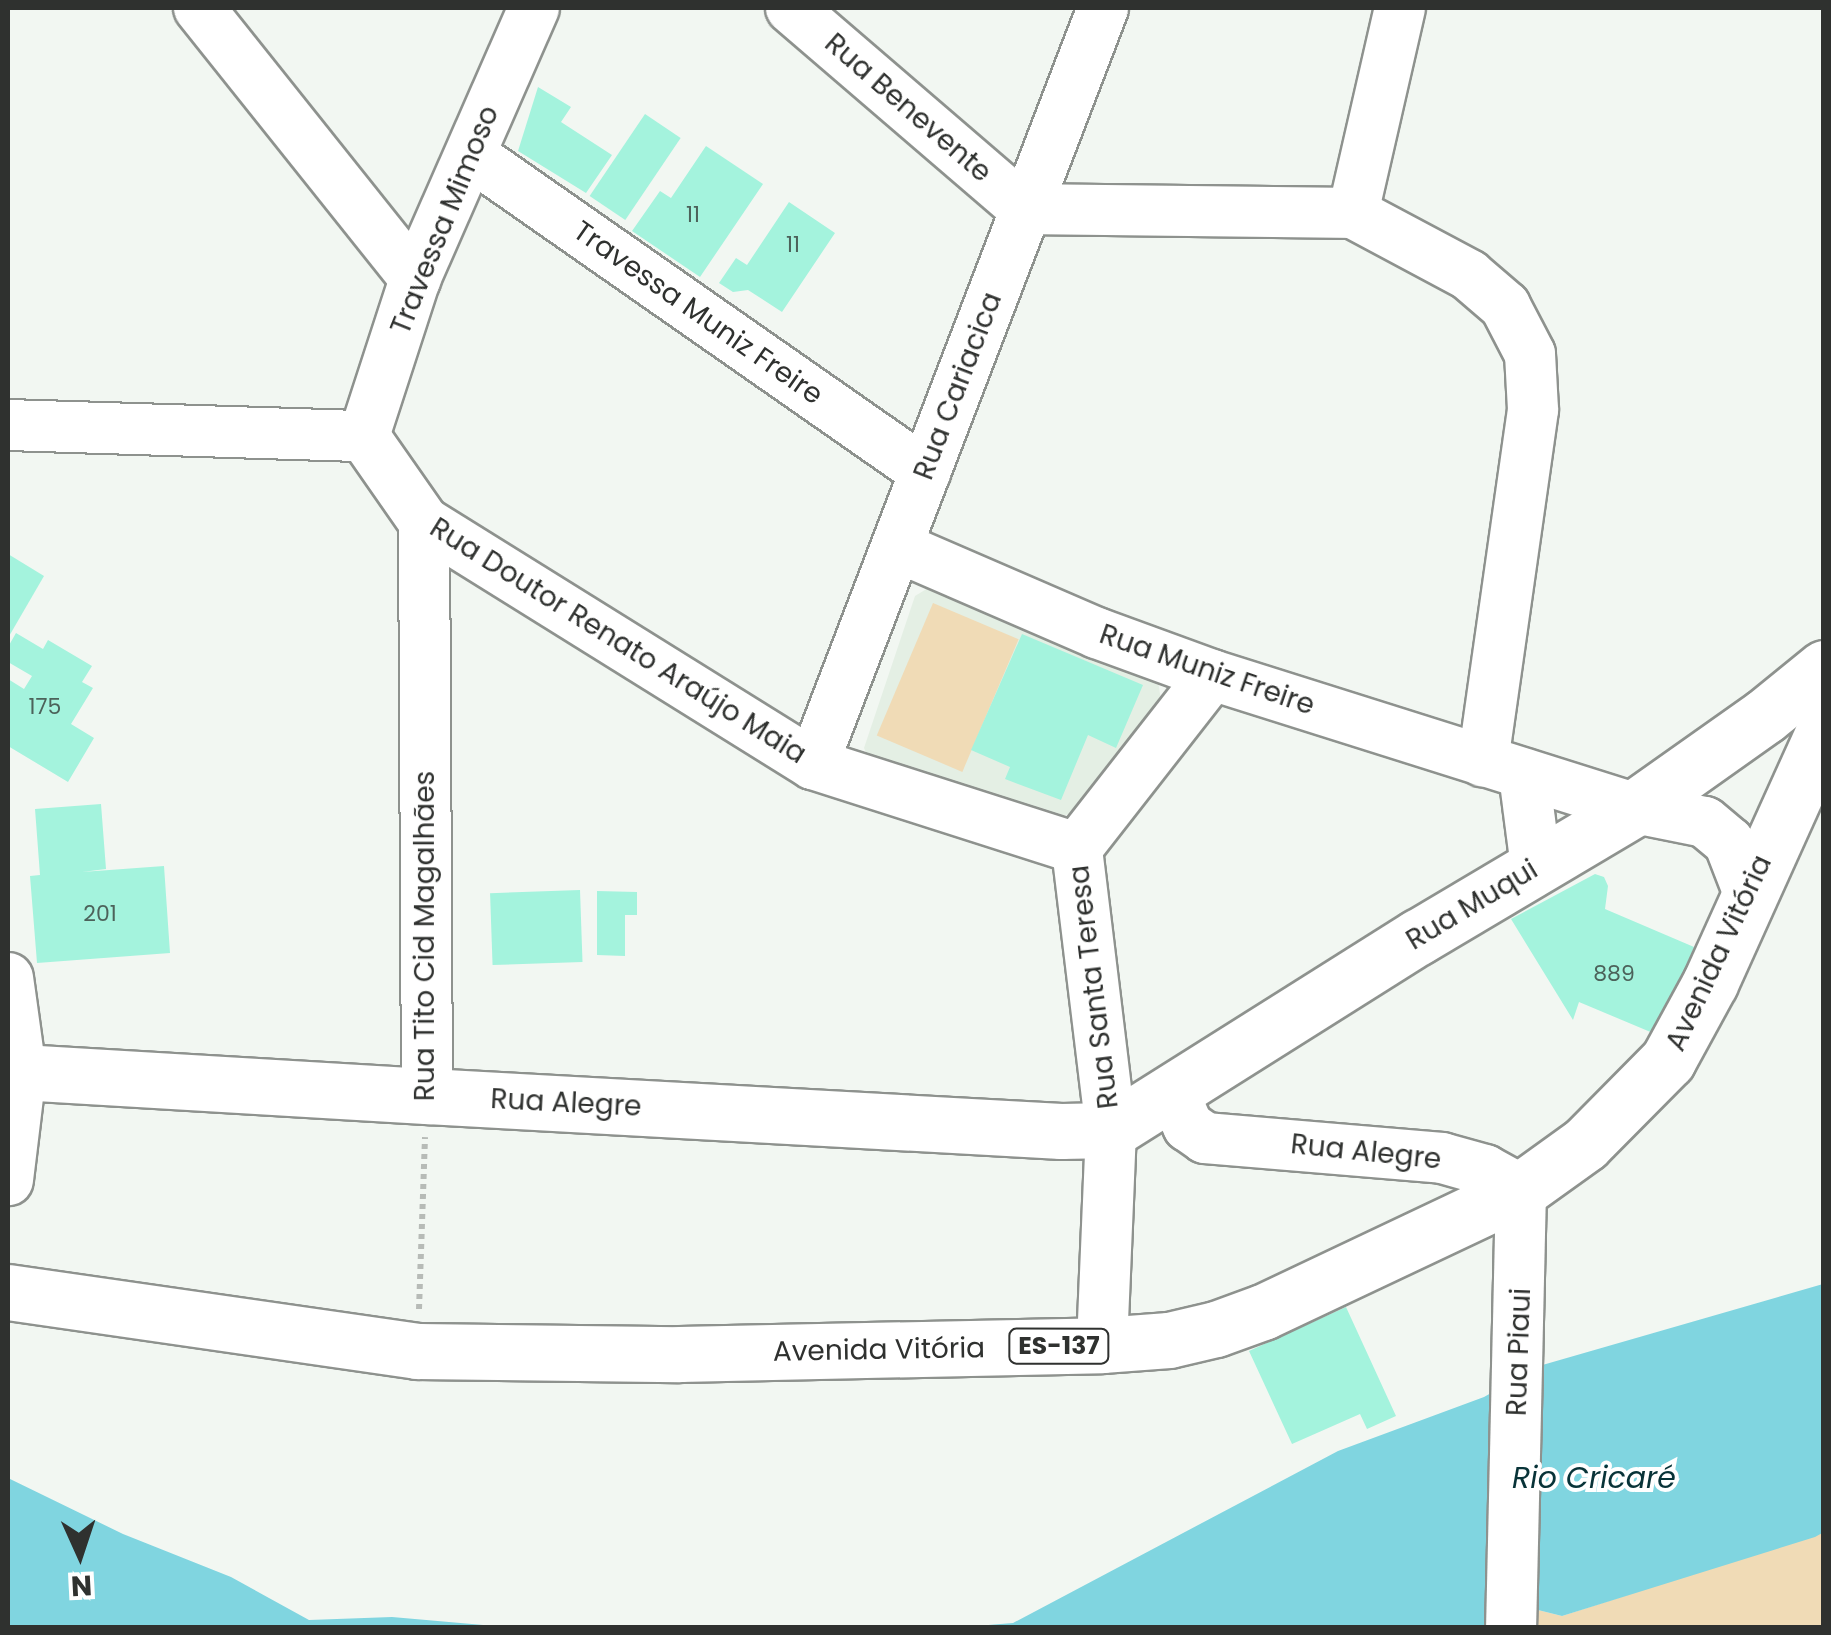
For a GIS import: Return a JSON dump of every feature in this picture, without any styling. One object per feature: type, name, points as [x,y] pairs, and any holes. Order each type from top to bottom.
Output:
[{"type":"main road","name":"Rua Muqui","points":[[1111,1130],[1635,808],[1765,716],[1824,668]]},
{"type":"main road","name":"Avenida Vitória","points":[[8,1292],[417,1350],[679,1354],[1102,1345],[1169,1340],[1263,1312],[1521,1190],[1585,1144],[1668,1060],[1710,983],[1824,731]]},
{"type":"main road","name":"Rua Alegre","points":[[14,1070],[1061,1131],[1111,1130]]},
{"type":"street","points":[[200,8],[415,279]]},
{"type":"street","name":"Travessa Mimoso","points":[[364,436],[415,279],[534,8]]},
{"type":"street","name":"Rua Benevente","points":[[792,8],[1025,210]]},
{"type":"street","name":"Rua Cariacica","points":[[813,764],[1103,8]]},
{"type":"street","points":[[1353,213],[1400,8]]},
{"type":"street","name":"Travessa Muniz Freire","points":[[471,155],[925,472]]},
{"type":"street","points":[[1025,210],[1353,213],[1469,274],[1505,306],[1530,354],[1533,410],[1503,768],[1536,866]]},
{"type":"street","points":[[8,426],[364,436]]},
{"type":"street","name":"Rua Doutor Renato Araújo Maia","points":[[364,436],[424,522],[813,764],[1077,848]]},
{"type":"street","name":"Rua Tito Cid Magalhães","points":[[424,522],[426,1096]]},
{"type":"street","name":"Rua Muniz Freire","points":[[898,547],[1097,633],[1212,675],[1635,808],[1706,822],[1729,842],[1748,892]]},
{"type":"street","name":"Rua Santa Teresa","points":[[1102,1345],[1111,1130],[1077,848],[1212,675]]},
{"type":"street","points":[[8,978],[14,1070],[8,1180]]},
{"type":"street","name":"Rua Alegre","points":[[1179,1088],[1180,1108],[1188,1126],[1205,1138],[1442,1158],[1485,1170],[1521,1190]]},
{"type":"street","name":"Rua Piaui","points":[[1511,1628],[1521,1190]]},
{"type":"path","name":"Rua Tito Cid Magalhães","points":[[417,1350],[426,1096]]},
{"type":"shaded area","points":[[933,585],[1158,680],[1161,701],[1079,811],[1055,818],[871,764],[864,748],[915,596]]},
{"type":"shaded area","points":[[933,603],[1019,639],[962,772],[877,736]]},
{"type":"shaded area","points":[[1823,1532],[1823,1627],[1534,1628],[1534,1609],[1562,1616]]},
{"type":"water","name":"Rio Cricaré","points":[[1823,1284],[1824,1532],[1815,1537],[1562,1616],[1534,1609],[1514,1627],[951,1628],[1013,1623],[1338,1451],[1484,1397],[1539,1366]]},
{"type":"water","points":[[8,1478],[123,1534],[231,1577],[309,1620],[392,1617],[506,1627],[8,1627]]},
{"type":"building","points":[[538,87],[571,107],[561,122],[612,155],[586,193],[518,151]]},
{"type":"building","points":[[645,114],[681,138],[625,220],[590,196]]},
{"type":"building","points":[[706,146],[763,184],[700,277],[632,231],[660,191],[671,198]]},
{"type":"building","points":[[789,202],[835,233],[782,312],[748,290],[733,292],[719,283],[736,258],[747,265]]},
{"type":"building","points":[[8,554],[44,576],[8,638]]},
{"type":"building","points":[[16,633],[43,649],[48,640],[92,666],[82,682],[93,688],[71,724],[94,738],[68,782],[8,746],[8,679],[24,689],[32,676],[8,662],[8,647]]},
{"type":"building","points":[[1022,634],[1143,685],[1116,748],[1088,735],[1061,800],[1005,779],[1010,767],[971,750]]},
{"type":"building","points":[[101,804],[106,869],[82,872],[164,866],[170,953],[37,963],[30,876],[40,875],[35,809]]},
{"type":"building","points":[[1595,874],[1604,877],[1608,886],[1605,909],[1694,947],[1660,1036],[1579,1002],[1573,1020],[1511,919]]},
{"type":"building","points":[[580,890],[583,962],[493,965],[490,893]]},
{"type":"building","points":[[597,891],[637,892],[637,915],[625,915],[625,956],[597,955]]},
{"type":"building","points":[[1346,1307],[1396,1416],[1367,1429],[1360,1414],[1292,1444],[1249,1351]]}]
